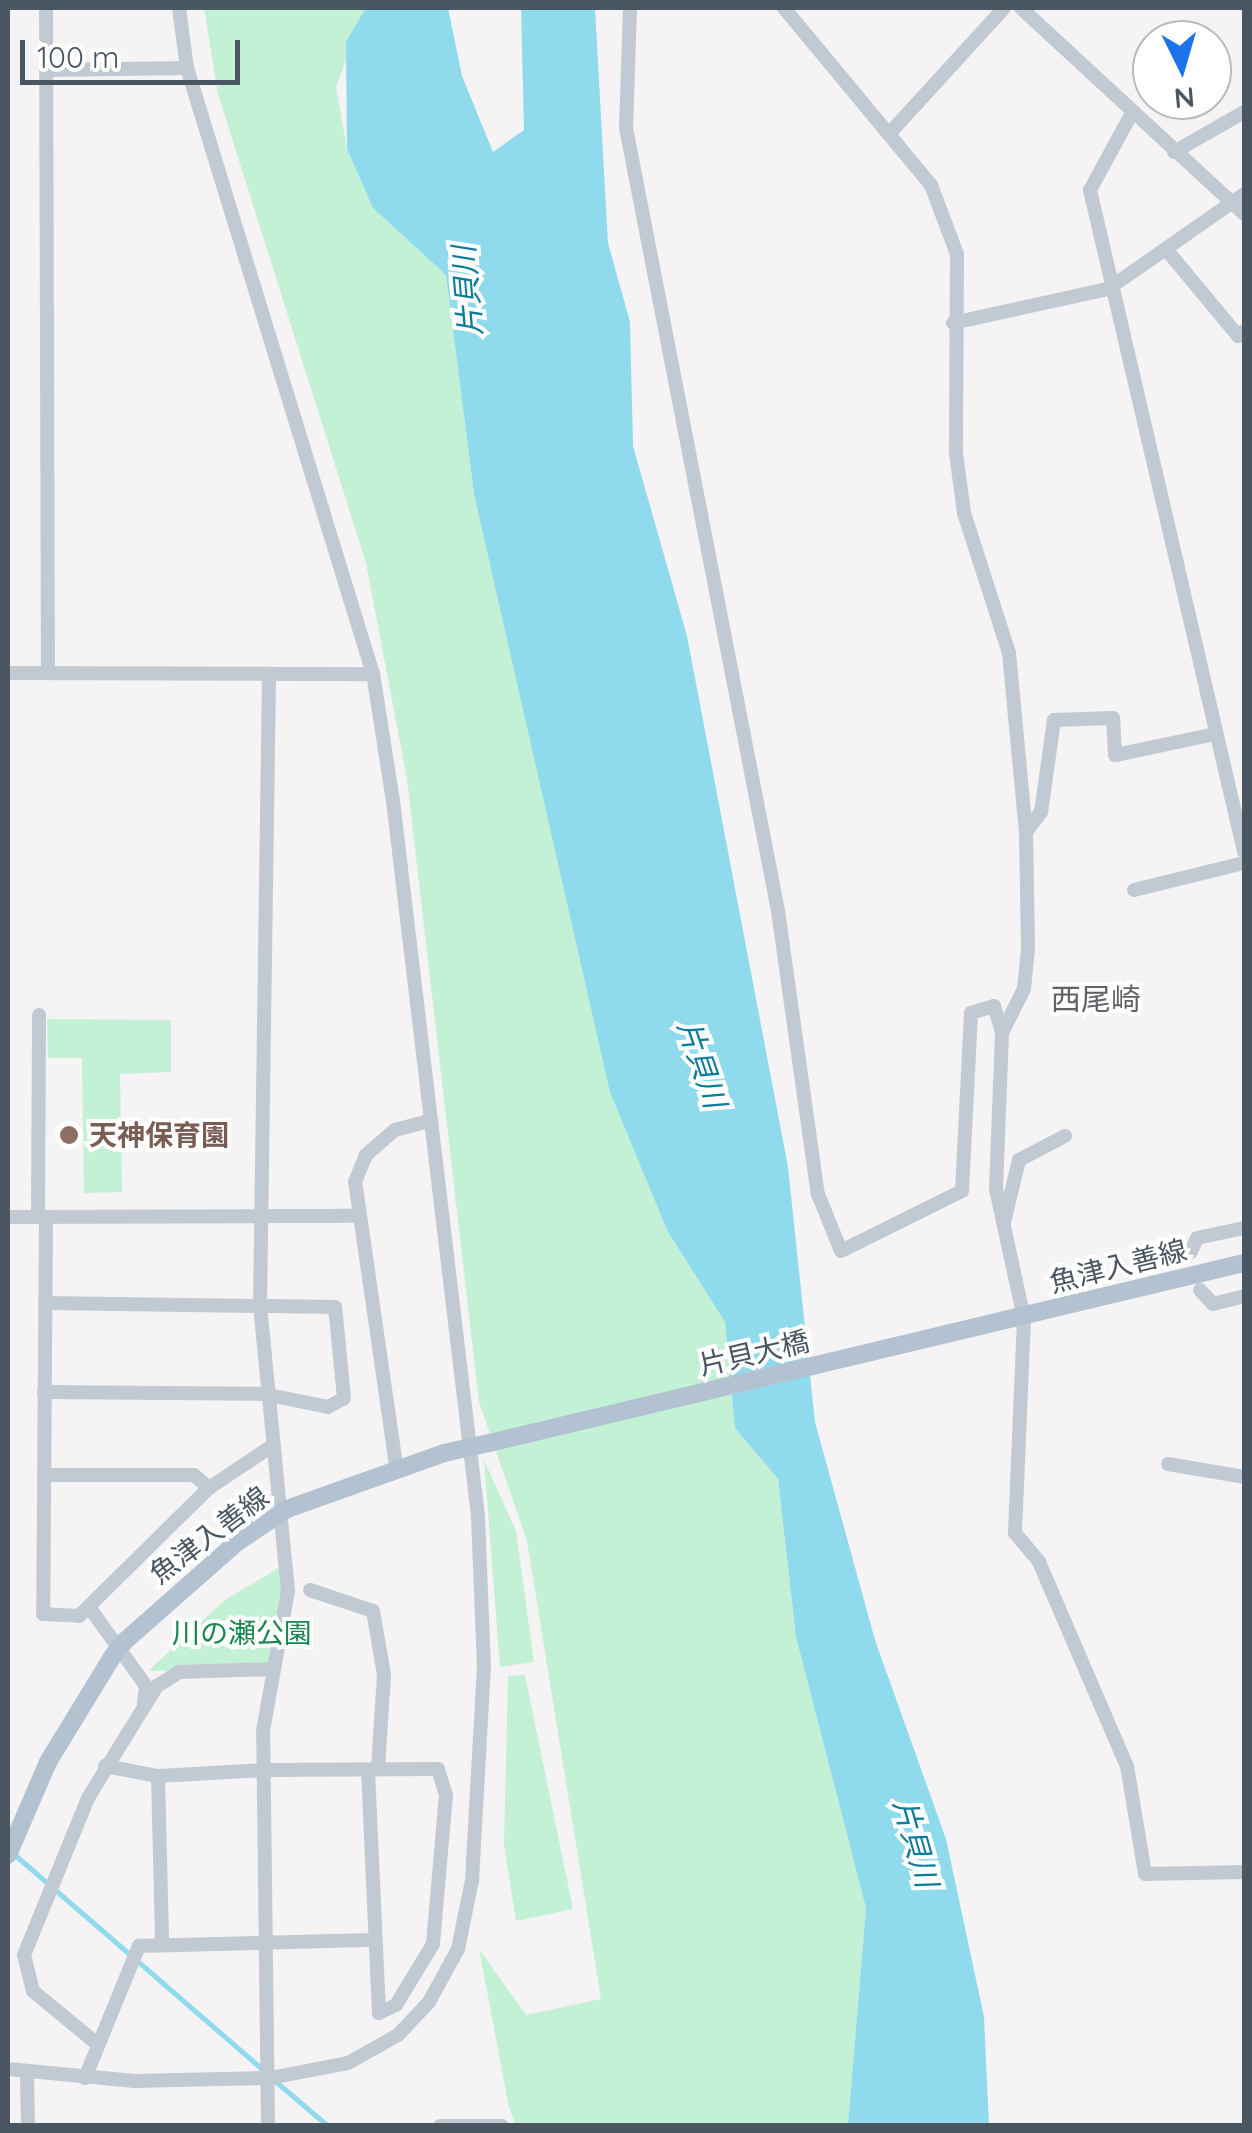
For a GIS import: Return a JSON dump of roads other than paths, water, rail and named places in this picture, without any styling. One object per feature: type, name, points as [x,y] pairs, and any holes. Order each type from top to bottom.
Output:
[{"type":"main road","name":"魚津入善線","points":[[1015,1320],[1244,1263]]},
{"type":"main road","name":"片貝大橋","points":[[514,1437],[1015,1320]]},
{"type":"main road","name":"魚津入善線","points":[[8,1856],[17,1832],[112,1657],[236,1543],[287,1510],[396,1465],[514,1437]]},
{"type":"street","points":[[46,8],[48,673]]},
{"type":"street","points":[[8,2070],[27,2075],[85,2078],[270,2078],[348,2062],[398,2035],[458,1950],[472,1880],[484,1594],[373,674],[187,68],[179,8]]},
{"type":"street","points":[[630,8],[626,128],[778,911],[818,1194],[840,1251],[962,1191],[971,1013],[994,1006],[1002,1033],[996,1189],[1004,1222],[1015,1320],[1015,1533],[1039,1562],[1127,1766],[1145,1874],[1244,1872]]},
{"type":"street","points":[[784,8],[930,185],[956,254],[954,323],[964,512],[1009,652],[1026,832],[1024,989],[1002,1033]]},
{"type":"street","points":[[889,134],[1004,8]]},
{"type":"street","points":[[1022,8],[1132,113],[1090,190],[1108,289],[1244,852]]},
{"type":"street","points":[[48,70],[187,68]]},
{"type":"street","points":[[1174,152],[1244,112]]},
{"type":"street","points":[[954,323],[1108,289],[1170,254],[1241,204],[1140,120]]},
{"type":"street","points":[[1170,254],[1238,336],[1244,331]]},
{"type":"street","points":[[8,672],[373,674]]},
{"type":"street","points":[[268,675],[260,1306],[268,1448],[288,1591],[273,1669],[266,1770],[268,2126]]},
{"type":"street","points":[[1026,832],[1041,812],[1060,714],[1112,718],[1115,755],[1215,734]]},
{"type":"street","points":[[1134,890],[1244,863]]},
{"type":"street","points":[[38,1015],[45,1303],[43,1614],[89,1607],[209,1488],[268,1448]]},
{"type":"street","points":[[396,1465],[355,1216],[366,1155],[395,1130],[429,1122]]},
{"type":"street","points":[[1004,1222],[1020,1160],[1064,1136]]},
{"type":"street","points":[[8,1217],[355,1216]]},
{"type":"street","points":[[1191,1252],[1197,1238],[1244,1228]]},
{"type":"street","points":[[1200,1290],[1213,1304],[1244,1296]]},
{"type":"street","points":[[44,1392],[264,1394],[328,1408],[344,1398],[335,1307],[45,1303]]},
{"type":"street","points":[[1168,1464],[1244,1476]]},
{"type":"street","points":[[44,1475],[194,1475],[209,1488]]},
{"type":"street","points":[[104,1766],[158,1776],[266,1770],[373,1770],[438,1769],[446,1795],[433,1944],[396,2004],[379,2013],[373,1940],[373,1770],[384,1675],[373,1612],[310,1590]]},
{"type":"street","points":[[89,1607],[146,1686],[144,1704]]},
{"type":"street","points":[[96,2043],[33,1991],[24,1955],[104,1766],[144,1704],[179,1672],[273,1669]]},
{"type":"street","points":[[158,1776],[162,1941]]},
{"type":"street","points":[[85,2078],[132,1958],[162,1941],[373,1940]]},
{"type":"street","points":[[27,2075],[28,2126]]},
{"type":"street","points":[[440,2126],[502,2126]]},
{"type":"water","name":"片貝川","points":[[366,8],[448,8],[462,76],[493,152],[524,130],[521,8],[595,8],[608,243],[630,322],[633,446],[687,636],[788,1167],[815,1422],[875,1640],[946,1839],[984,2017],[989,2125],[848,2125],[866,1908],[796,1637],[778,1479],[735,1428],[725,1322],[668,1232],[610,1092],[474,494],[446,275],[373,208],[347,149],[346,42]]},
{"type":"waterway","points":[[15,1855],[263,2070]]},
{"type":"waterway","points":[[275,2081],[328,2126]]},
{"type":"place","name":"天神保育園","points":[[69,1135]]},
{"type":"district","name":"西尾崎","points":[[1096,999]]},
{"type":"park label","name":"川の瀬公園","points":[[242,1633]]}]
